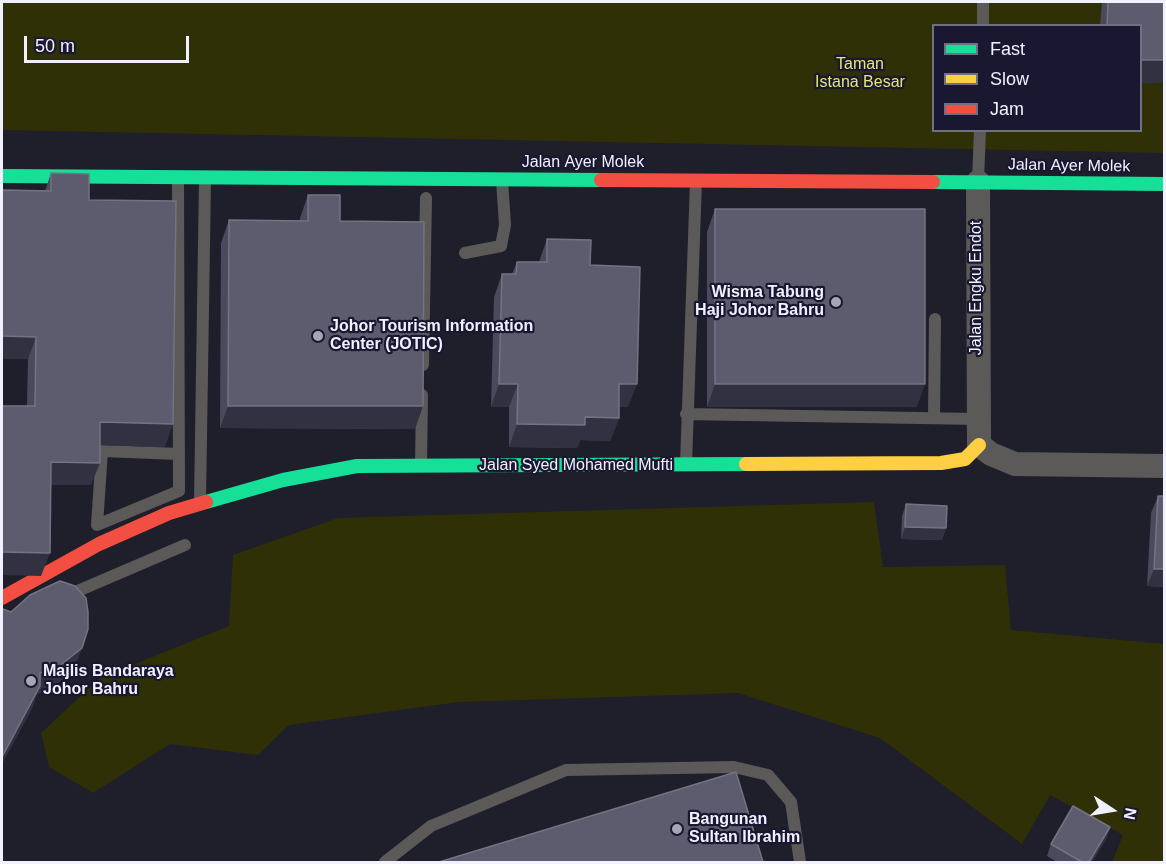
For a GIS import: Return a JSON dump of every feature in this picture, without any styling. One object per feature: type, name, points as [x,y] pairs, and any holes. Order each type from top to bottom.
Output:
[{"type":"main road","name":"Jalan Ayer Molek","points":[[2,176],[1164,184]]},
{"type":"main road","name":"Jalan Syed Mohamed Mufti","points":[[8,599],[99,544],[200,502],[283,480],[357,466],[686,467],[956,463],[972,454],[979,445]]},
{"type":"street","name":"Jalan Engku Endot","points":[[978,182],[979,445]]},
{"type":"street","points":[[979,445],[997,457],[1015,464],[1164,466]]},
{"type":"lane","points":[[983,2],[983,24]]},
{"type":"lane","name":"Jalan Engku Endot","points":[[978,182],[980,132]]},
{"type":"lane","points":[[178,177],[172,202],[172,216],[179,454],[179,491],[97,525],[102,451],[179,454]]},
{"type":"lane","points":[[200,502],[205,177]]},
{"type":"lane","points":[[465,253],[501,246],[505,225],[502,179]]},
{"type":"lane","points":[[686,467],[686,414],[696,180]]},
{"type":"lane","points":[[422,465],[426,198]]},
{"type":"lane","points":[[934,418],[935,319]]},
{"type":"lane","points":[[686,414],[978,419]]},
{"type":"lane","points":[[53,601],[185,545]]},
{"type":"lane","points":[[385,862],[430,826],[566,770],[734,767],[768,775],[791,802],[800,862]]},
{"type":"green space","name":"Taman Istana Besar","points":[[2,2],[1164,2],[1164,153],[2,130]]},
{"type":"green space","points":[[874,502],[883,567],[1005,565],[1011,630],[1164,644],[1164,862],[1112,862],[1123,835],[1050,795],[1022,844],[880,738],[738,693],[459,702],[289,725],[258,755],[170,744],[93,793],[49,767],[41,733],[100,678],[229,626],[233,555],[338,518]]},
{"type":"building","points":[[1108,2],[1164,2],[1164,60],[1142,60],[1142,24],[1107,24]]},
{"type":"building","points":[[51,173],[89,174],[89,200],[176,201],[173,424],[100,422],[100,463],[51,462],[50,553],[2,552],[2,406],[35,406],[36,337],[2,336],[2,190],[51,191]]},
{"type":"building","name":"Johor Tourism Information Center (JOTIC)","points":[[308,195],[340,195],[340,221],[424,222],[423,406],[228,406],[229,220],[308,221]]},
{"type":"building","points":[[715,209],[925,209],[925,384],[715,384]]},
{"type":"building","points":[[547,239],[591,240],[590,265],[640,267],[637,384],[619,384],[619,418],[585,417],[585,425],[517,424],[518,384],[499,384],[502,274],[516,274],[517,262],[547,262]]},
{"type":"building","points":[[1158,496],[1164,496],[1164,569],[1154,569]]},
{"type":"building","points":[[906,504],[947,506],[946,528],[905,527]]},
{"type":"building","name":"Majlis Bandaraya Johor Bahru","points":[[60,581],[75,586],[86,598],[88,629],[82,648],[57,668],[40,673],[40,686],[2,757],[2,609],[11,612],[30,595]]},
{"type":"building","points":[[736,772],[763,862],[439,862]]},
{"type":"building","points":[[1073,806],[1110,827],[1089,862],[1082,862],[1051,844]]},
{"type":"traffic: fast","points":[[2,176],[601,180]]},
{"type":"traffic: fast","points":[[933,182],[1164,184]]},
{"type":"traffic: fast","points":[[206,502],[283,480],[357,466],[746,464]]},
{"type":"traffic: slow","points":[[746,464],[941,463],[965,459],[979,445]]},
{"type":"traffic: jam","points":[[601,180],[933,182]]},
{"type":"traffic: jam","points":[[2,598],[99,544],[169,513],[206,502]]},
{"type":"place","name":"Wisma Tabung Haji Johor Bahru","points":[[836,302]]},
{"type":"place","name":"Johor Tourism Information Center (JOTIC)","points":[[318,336]]},
{"type":"place","name":"Majlis Bandaraya Johor Bahru","points":[[31,681]]},
{"type":"place","name":"Bangunan Sultan Ibrahim","points":[[677,829]]}]
